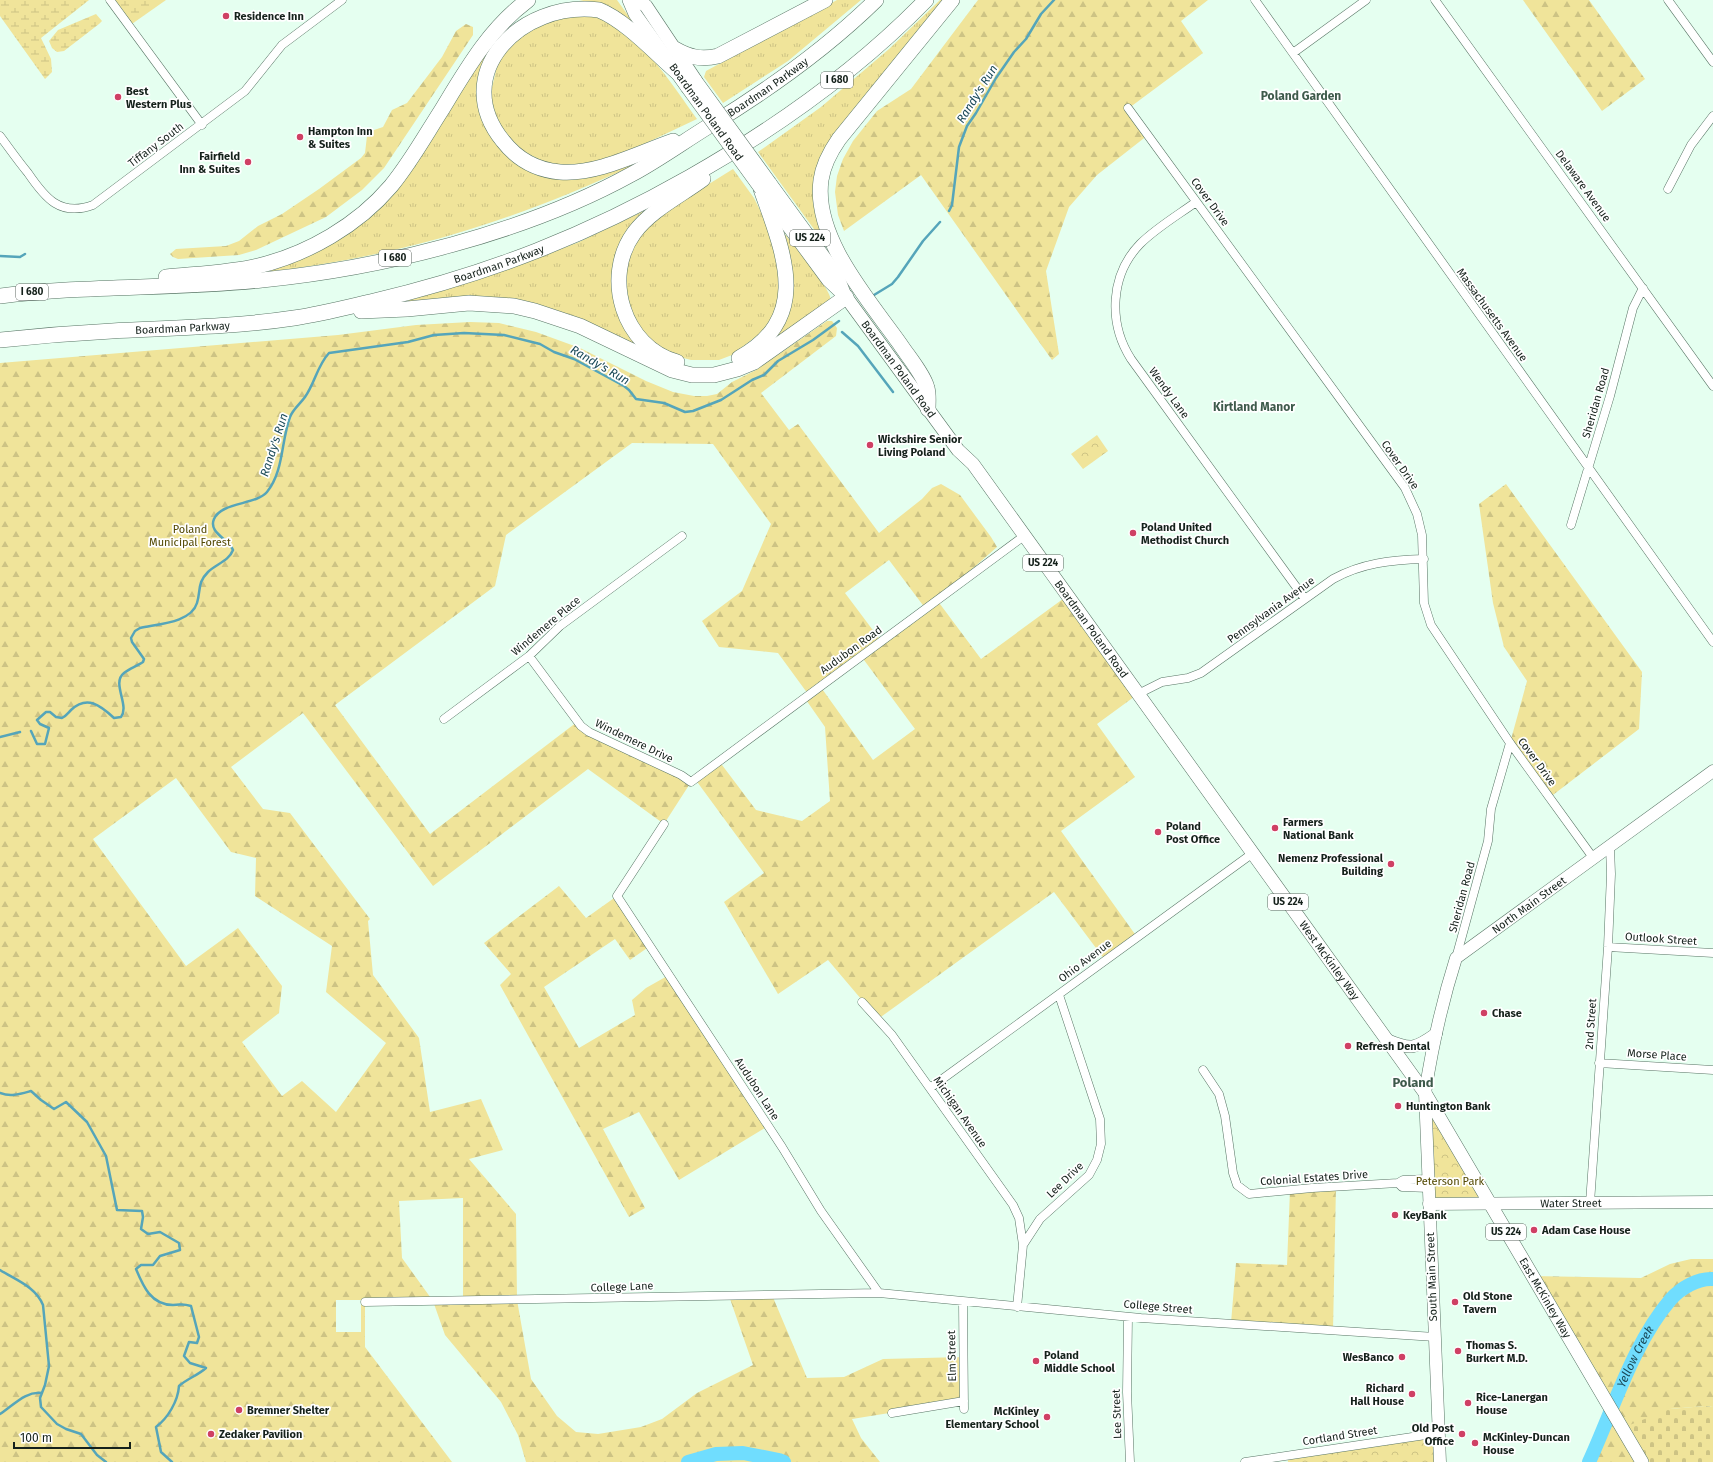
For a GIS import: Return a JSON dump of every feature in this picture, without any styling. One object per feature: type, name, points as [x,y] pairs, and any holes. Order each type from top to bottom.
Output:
[{"type":"highway","points":[[64,289],[257,266],[294,254],[334,234],[376,201],[390,186],[408,163],[483,44],[510,14],[528,0]]},
{"type":"highway","points":[[675,49],[692,57],[709,58],[718,56],[825,0]]},
{"type":"highway","name":"Boardman Parkway","points":[[0,296],[64,289],[206,285],[260,280],[349,268],[431,250],[526,220],[579,199],[632,174],[700,132],[796,68],[876,0]]},
{"type":"highway","name":"Boardman Parkway","points":[[0,340],[91,332],[194,328],[296,318],[328,312],[442,284],[509,262],[558,243],[637,207],[740,149],[784,120],[839,78],[926,0]]},
{"type":"highway","points":[[928,409],[927,388],[906,354],[856,283],[839,253],[826,222],[822,208],[821,180],[830,152],[839,139],[952,0]]},
{"type":"highway","points":[[677,72],[630,30],[607,14],[582,5],[557,5],[538,10],[527,15],[503,35],[493,50],[488,63],[485,75],[484,98],[490,121],[498,136],[507,147],[532,165],[559,172],[582,171],[598,168],[700,132]]},
{"type":"highway","points":[[740,149],[654,214],[634,233],[625,249],[620,270],[620,301],[632,327],[652,350],[672,361],[687,365],[705,367],[716,366],[739,358],[754,350],[772,331],[784,307],[787,279],[783,254],[765,186]]},
{"type":"highway","points":[[328,312],[407,309],[469,303],[514,306],[535,310],[573,323],[672,370],[692,375],[714,375],[737,369],[754,362],[846,297]]},
{"type":"main road","name":"Boardman Poland Road","points":[[629,0],[635,14],[677,72],[692,84]]},
{"type":"main road","name":"Boardman Poland Road","points":[[638,0],[646,6],[675,49],[692,84],[765,186],[828,280],[846,297],[958,450],[973,464],[1192,769]]},
{"type":"main road","name":"West McKinley Way","points":[[1192,769],[1425,1093]]},
{"type":"main road","name":"North Main Street","points":[[1456,958],[1713,771]]},
{"type":"main road","points":[[1425,1093],[1436,1034],[1456,958]]},
{"type":"main road","points":[[1387,1040],[1402,1047],[1415,1047],[1436,1034]]},
{"type":"main road","name":"South Main Street","points":[[1425,1093],[1440,1462]]},
{"type":"main road","name":"East McKinley Way","points":[[1425,1093],[1640,1458]]},
{"type":"main road","name":"Water Street","points":[[1429,1204],[1713,1202]]},
{"type":"street","points":[[110,0],[202,125]]},
{"type":"street","name":"Tiffany South","points":[[0,136],[43,195],[59,206],[77,209],[93,205],[202,125],[250,86],[282,45],[342,0]]},
{"type":"street","name":"Massachusetts Avenue","points":[[1255,0],[1713,642]]},
{"type":"street","points":[[1293,53],[1366,0]]},
{"type":"street","name":"Delaware Avenue","points":[[1436,0],[1713,386]]},
{"type":"street","points":[[1668,0],[1713,62]]},
{"type":"street","name":"Cover Drive","points":[[1128,108],[1405,488],[1420,524],[1424,559],[1424,603],[1431,626],[1510,743],[1594,859]]},
{"type":"street","points":[[1668,189],[1691,145],[1713,116]]},
{"type":"street","name":"Wendy Lane","points":[[1196,202],[1145,240],[1126,264],[1115,295],[1115,314],[1118,332],[1131,359],[1305,599]]},
{"type":"street","name":"Sheridan Road","points":[[1571,525],[1610,396],[1633,308],[1642,288]]},
{"type":"street","name":"Windemere Place","points":[[444,719],[529,656],[560,626],[682,536]]},
{"type":"street","name":"Audubon Road","points":[[691,782],[1024,536]]},
{"type":"street","name":"Pennsylvania Avenue","points":[[1138,694],[1162,682],[1188,678],[1201,673],[1333,579],[1359,567],[1390,560],[1424,559]]},
{"type":"street","name":"Windemere Drive","points":[[529,656],[577,722],[585,729],[608,742],[681,775],[691,782]]},
{"type":"street","name":"Sheridan Road","points":[[1456,958],[1488,841],[1491,809],[1510,743]]},
{"type":"street","name":"Audubon Lane","points":[[664,824],[617,896],[785,1152],[821,1211],[879,1293]]},
{"type":"street","name":"2nd Street","points":[[1590,1203],[1608,947],[1611,874],[1610,847]]},
{"type":"street","name":"Ohio Avenue","points":[[930,1088],[1253,853]]},
{"type":"street","name":"Outlook Street","points":[[1608,947],[1713,953]]},
{"type":"street","name":"Lee Drive","points":[[1017,1307],[1023,1245],[1040,1219],[1089,1175],[1097,1160],[1102,1144],[1100,1119],[1059,994]]},
{"type":"street","name":"Michigan Avenue","points":[[862,1002],[892,1035],[1013,1205],[1019,1218],[1023,1245]]},
{"type":"street","name":"Morse Place","points":[[1599,1063],[1713,1070]]},
{"type":"street","name":"Colonial Estates Drive","points":[[1203,1070],[1219,1094],[1225,1116],[1233,1173],[1237,1185],[1250,1194],[1312,1188],[1398,1183],[1403,1180],[1428,1183]]},
{"type":"street","name":"College Lane","points":[[365,1302],[879,1293]]},
{"type":"street","name":"College Street","points":[[879,1293],[1017,1307],[1119,1314],[1128,1317],[1435,1337]]},
{"type":"street","name":"Elm Street","points":[[892,1413],[964,1405],[963,1302]]},
{"type":"street","name":"Lee Street","points":[[1128,1317],[1127,1392],[1130,1462]]},
{"type":"street","name":"Cortland Street","points":[[1245,1462],[1439,1433]]},
{"type":"green space","points":[[0,0],[89,0],[41,38],[51,59],[52,72],[45,79],[0,16]]},
{"type":"green space","points":[[110,0],[166,0],[129,26]]},
{"type":"green space","points":[[579,0],[617,0],[635,25],[593,3]]},
{"type":"green space","points":[[837,0],[861,0],[788,61],[723,103],[704,77],[706,71]]},
{"type":"green space","points":[[940,0],[946,0],[824,154],[832,254],[758,152],[821,107],[889,49]]},
{"type":"green space","points":[[978,0],[1208,0],[1181,21],[1203,53],[1129,108],[1148,135],[1097,175],[1069,207],[1046,271],[1059,354],[1052,360],[921,175],[844,231],[838,215],[835,192],[837,176],[843,159],[853,141],[877,111],[911,89]]},
{"type":"green space","points":[[1523,0],[1589,0],[1645,79],[1602,111]]},
{"type":"green space","points":[[574,8],[596,15],[623,30],[658,65],[697,119],[642,145],[594,164],[562,166],[546,163],[519,149],[497,124],[490,96],[502,45]]},
{"type":"green space","points":[[96,14],[102,21],[99,24],[64,51],[57,52],[52,48],[49,41],[58,30]]},
{"type":"green space","points":[[466,24],[473,27],[473,35],[384,168],[362,190],[326,217],[256,250],[239,255],[178,259],[170,254],[176,249],[226,246],[239,241],[258,226],[282,214],[319,189],[361,158],[365,153],[367,136],[371,131],[383,127],[392,110],[407,103],[442,57],[456,31]]},
{"type":"green space","points":[[491,44],[483,68],[483,107],[536,170],[630,161],[632,166],[541,205],[450,235],[404,248],[357,258],[259,273],[353,225]]},
{"type":"green space","points":[[733,169],[754,198],[770,230],[783,281],[771,325],[732,355],[719,360],[691,360],[676,356],[648,339],[630,311],[625,276],[628,260],[642,232],[664,212]]},
{"type":"green space","points":[[648,209],[615,274],[652,353],[561,313],[406,304],[406,301],[535,259],[579,242]]},
{"type":"green space","points":[[784,233],[818,276],[831,300],[766,349],[774,336]]},
{"type":"green space","name":"Poland Municipal Forest","points":[[827,321],[832,321],[837,328],[836,336],[761,393],[789,430],[798,424],[879,533],[922,499],[932,488],[941,484],[960,495],[997,547],[937,600],[981,659],[1067,596],[1138,694],[1097,724],[1135,777],[1061,831],[1137,937],[1105,960],[1054,892],[878,1019],[828,960],[778,994],[724,902],[764,873],[695,779],[719,761],[756,810],[802,821],[830,801],[825,727],[804,697],[808,694],[778,653],[719,647],[702,621],[742,591],[771,524],[713,444],[632,443],[506,535],[495,586],[335,705],[430,834],[577,722],[691,782],[664,824],[588,769],[433,886],[303,713],[231,767],[263,809],[290,813],[370,919],[368,921],[373,975],[419,1038],[430,1112],[481,1099],[503,1150],[469,1159],[516,1214],[517,1300],[531,1379],[557,1416],[576,1432],[598,1434],[641,1427],[662,1419],[697,1393],[753,1365],[729,1296],[772,1295],[807,1378],[844,1377],[883,1359],[963,1357],[964,1401],[852,1419],[861,1438],[880,1462],[526,1462],[518,1435],[501,1402],[445,1335],[433,1301],[365,1302],[365,1347],[452,1462],[0,1462],[0,363],[338,335],[416,325],[470,322],[499,323],[536,332],[580,348],[646,381],[673,392],[694,396],[717,394],[732,382],[756,370]],"holes":[[[889,560],[925,608],[881,641],[845,593]],[[861,656],[915,729],[873,760],[820,686]],[[176,778],[231,852],[256,858],[255,896],[332,946],[326,992],[386,1043],[336,1112],[302,1081],[282,1096],[242,1042],[279,1013],[282,986],[238,928],[186,966],[93,839]],[[463,1198],[463,1300],[433,1301],[402,1258],[399,1201]],[[336,1300],[361,1300],[361,1332],[336,1332]]]},
{"type":"green space","points":[[1097,435],[1108,451],[1083,469],[1071,454]]},
{"type":"green space","points":[[1506,484],[1642,672],[1639,729],[1549,798],[1510,743],[1527,681],[1504,647],[1493,603],[1479,504]]},
{"type":"green space","points":[[559,886],[586,918],[617,896],[650,946],[630,960],[615,939],[544,987],[579,1048],[635,1015],[632,1000],[646,988],[669,975],[768,1126],[679,1180],[639,1112],[603,1129],[645,1208],[629,1217],[500,985],[511,974],[484,943]]},
{"type":"green space","name":"Peterson Park","points":[[1425,1093],[1489,1203],[1429,1204]]},
{"type":"green space","points":[[1336,1186],[1333,1330],[1231,1323],[1236,1263],[1287,1265],[1290,1190]]},
{"type":"green space","points":[[1691,1259],[1713,1259],[1713,1407],[1705,1406],[1670,1409],[1638,1462],[1589,1462],[1612,1411],[1532,1276],[1641,1278],[1670,1264]]},
{"type":"green space","points":[[1705,1406],[1713,1407],[1713,1462],[1642,1462],[1622,1428],[1670,1409]]},
{"type":"green space","points":[[1439,1433],[1440,1462],[1288,1462],[1287,1455]]},
{"type":"waterway","name":"Randy's Run","points":[[949,211],[952,205],[959,147],[967,126],[996,78],[1014,52],[1026,39],[1041,14],[1054,0]]},
{"type":"waterway","name":"Randy's Run","points":[[874,295],[892,284],[923,241],[940,222]]},
{"type":"waterway","points":[[0,256],[20,257],[25,254]]},
{"type":"waterway","name":"Randy's Run","points":[[31,731],[37,744],[45,744],[49,728],[40,724],[37,720],[46,712],[50,712],[56,717],[62,718],[82,703],[98,706],[114,718],[121,717],[123,706],[119,682],[124,673],[143,662],[144,659],[132,642],[131,638],[135,631],[140,628],[173,622],[181,619],[194,610],[202,580],[211,569],[229,557],[233,550],[231,546],[216,532],[213,524],[214,519],[218,513],[224,509],[255,499],[267,492],[276,475],[290,417],[308,392],[322,363],[329,353],[408,342],[434,335],[464,333],[504,335],[540,344],[554,352],[574,359],[624,386],[636,399],[664,403],[685,412],[693,411],[721,400],[752,380],[764,375],[778,361],[813,340],[839,321]]},
{"type":"waterway","points":[[842,332],[858,346],[893,392]]},
{"type":"waterway","name":"Randy's Run","points":[[0,737],[20,732]]},
{"type":"waterway","points":[[0,1093],[12,1095],[31,1091],[54,1109],[66,1102],[87,1122],[106,1156],[117,1210],[142,1211],[143,1217],[141,1229],[148,1234],[160,1232],[179,1243],[180,1250],[160,1256],[153,1265],[141,1265],[136,1269],[145,1288],[153,1298],[165,1304],[183,1304],[191,1306],[199,1337],[197,1343],[189,1342],[184,1356],[190,1363],[206,1368],[179,1386],[177,1397],[172,1409],[165,1419],[156,1427],[161,1452],[172,1462]]},
{"type":"waterway","points":[[0,1270],[36,1293],[43,1305],[49,1366],[45,1385],[40,1398],[41,1407],[57,1424],[81,1434],[97,1455],[106,1462]]},
{"type":"waterway","name":"Yellow Creek","points":[[1589,1462],[1635,1356],[1658,1317],[1671,1299],[1690,1284],[1702,1280],[1713,1279]]},
{"type":"waterway","points":[[0,1414],[25,1396],[42,1393]]},
{"type":"waterway","name":"Yellow Creek","points":[[688,1462],[716,1454],[743,1453],[784,1462]]},
{"type":"place","name":"Residence Inn","points":[[226,16]]},
{"type":"place","name":"Best Western Plus","points":[[118,97]]},
{"type":"place","name":"Hampton Inn & Suites","points":[[300,137]]},
{"type":"place","name":"Fairfield Inn & Suites","points":[[248,162]]},
{"type":"place","name":"Wickshire Senior Living Poland","points":[[870,445]]},
{"type":"place","name":"Poland United Methodist Church","points":[[1133,533]]},
{"type":"place","name":"Farmers National Bank","points":[[1275,828]]},
{"type":"place","name":"Poland Post Office","points":[[1158,832]]},
{"type":"place","name":"Nemenz Professional Building","points":[[1391,864]]},
{"type":"place","name":"Chase","points":[[1484,1013]]},
{"type":"place","name":"Refresh Dental","points":[[1348,1046]]},
{"type":"place","name":"Huntington Bank","points":[[1398,1106]]},
{"type":"place","name":"KeyBank","points":[[1395,1215]]},
{"type":"place","name":"Adam Case House","points":[[1534,1230]]},
{"type":"place","name":"Old Stone Tavern","points":[[1455,1302]]},
{"type":"place","name":"Thomas S. Burkert M.D.","points":[[1458,1351]]},
{"type":"place","name":"WesBanco","points":[[1402,1357]]},
{"type":"place","name":"Poland Middle School","points":[[1036,1361]]},
{"type":"place","name":"Richard Hall House","points":[[1412,1394]]},
{"type":"place","name":"Rice-Lanergan House","points":[[1468,1403]]},
{"type":"place","name":"Bremner Shelter","points":[[239,1410]]},
{"type":"place","name":"McKinley Elementary School","points":[[1047,1417]]},
{"type":"place","name":"Zedaker Pavilion","points":[[211,1434]]},
{"type":"place","name":"Old Post Office","points":[[1462,1434]]},
{"type":"place","name":"McKinley-Duncan House","points":[[1475,1443]]},
{"type":"district","name":"Poland Garden","points":[[1301,96]]},
{"type":"district","name":"Kirtland Manor","points":[[1254,407]]},
{"type":"district","name":"Poland","points":[[1413,1082]]}]
